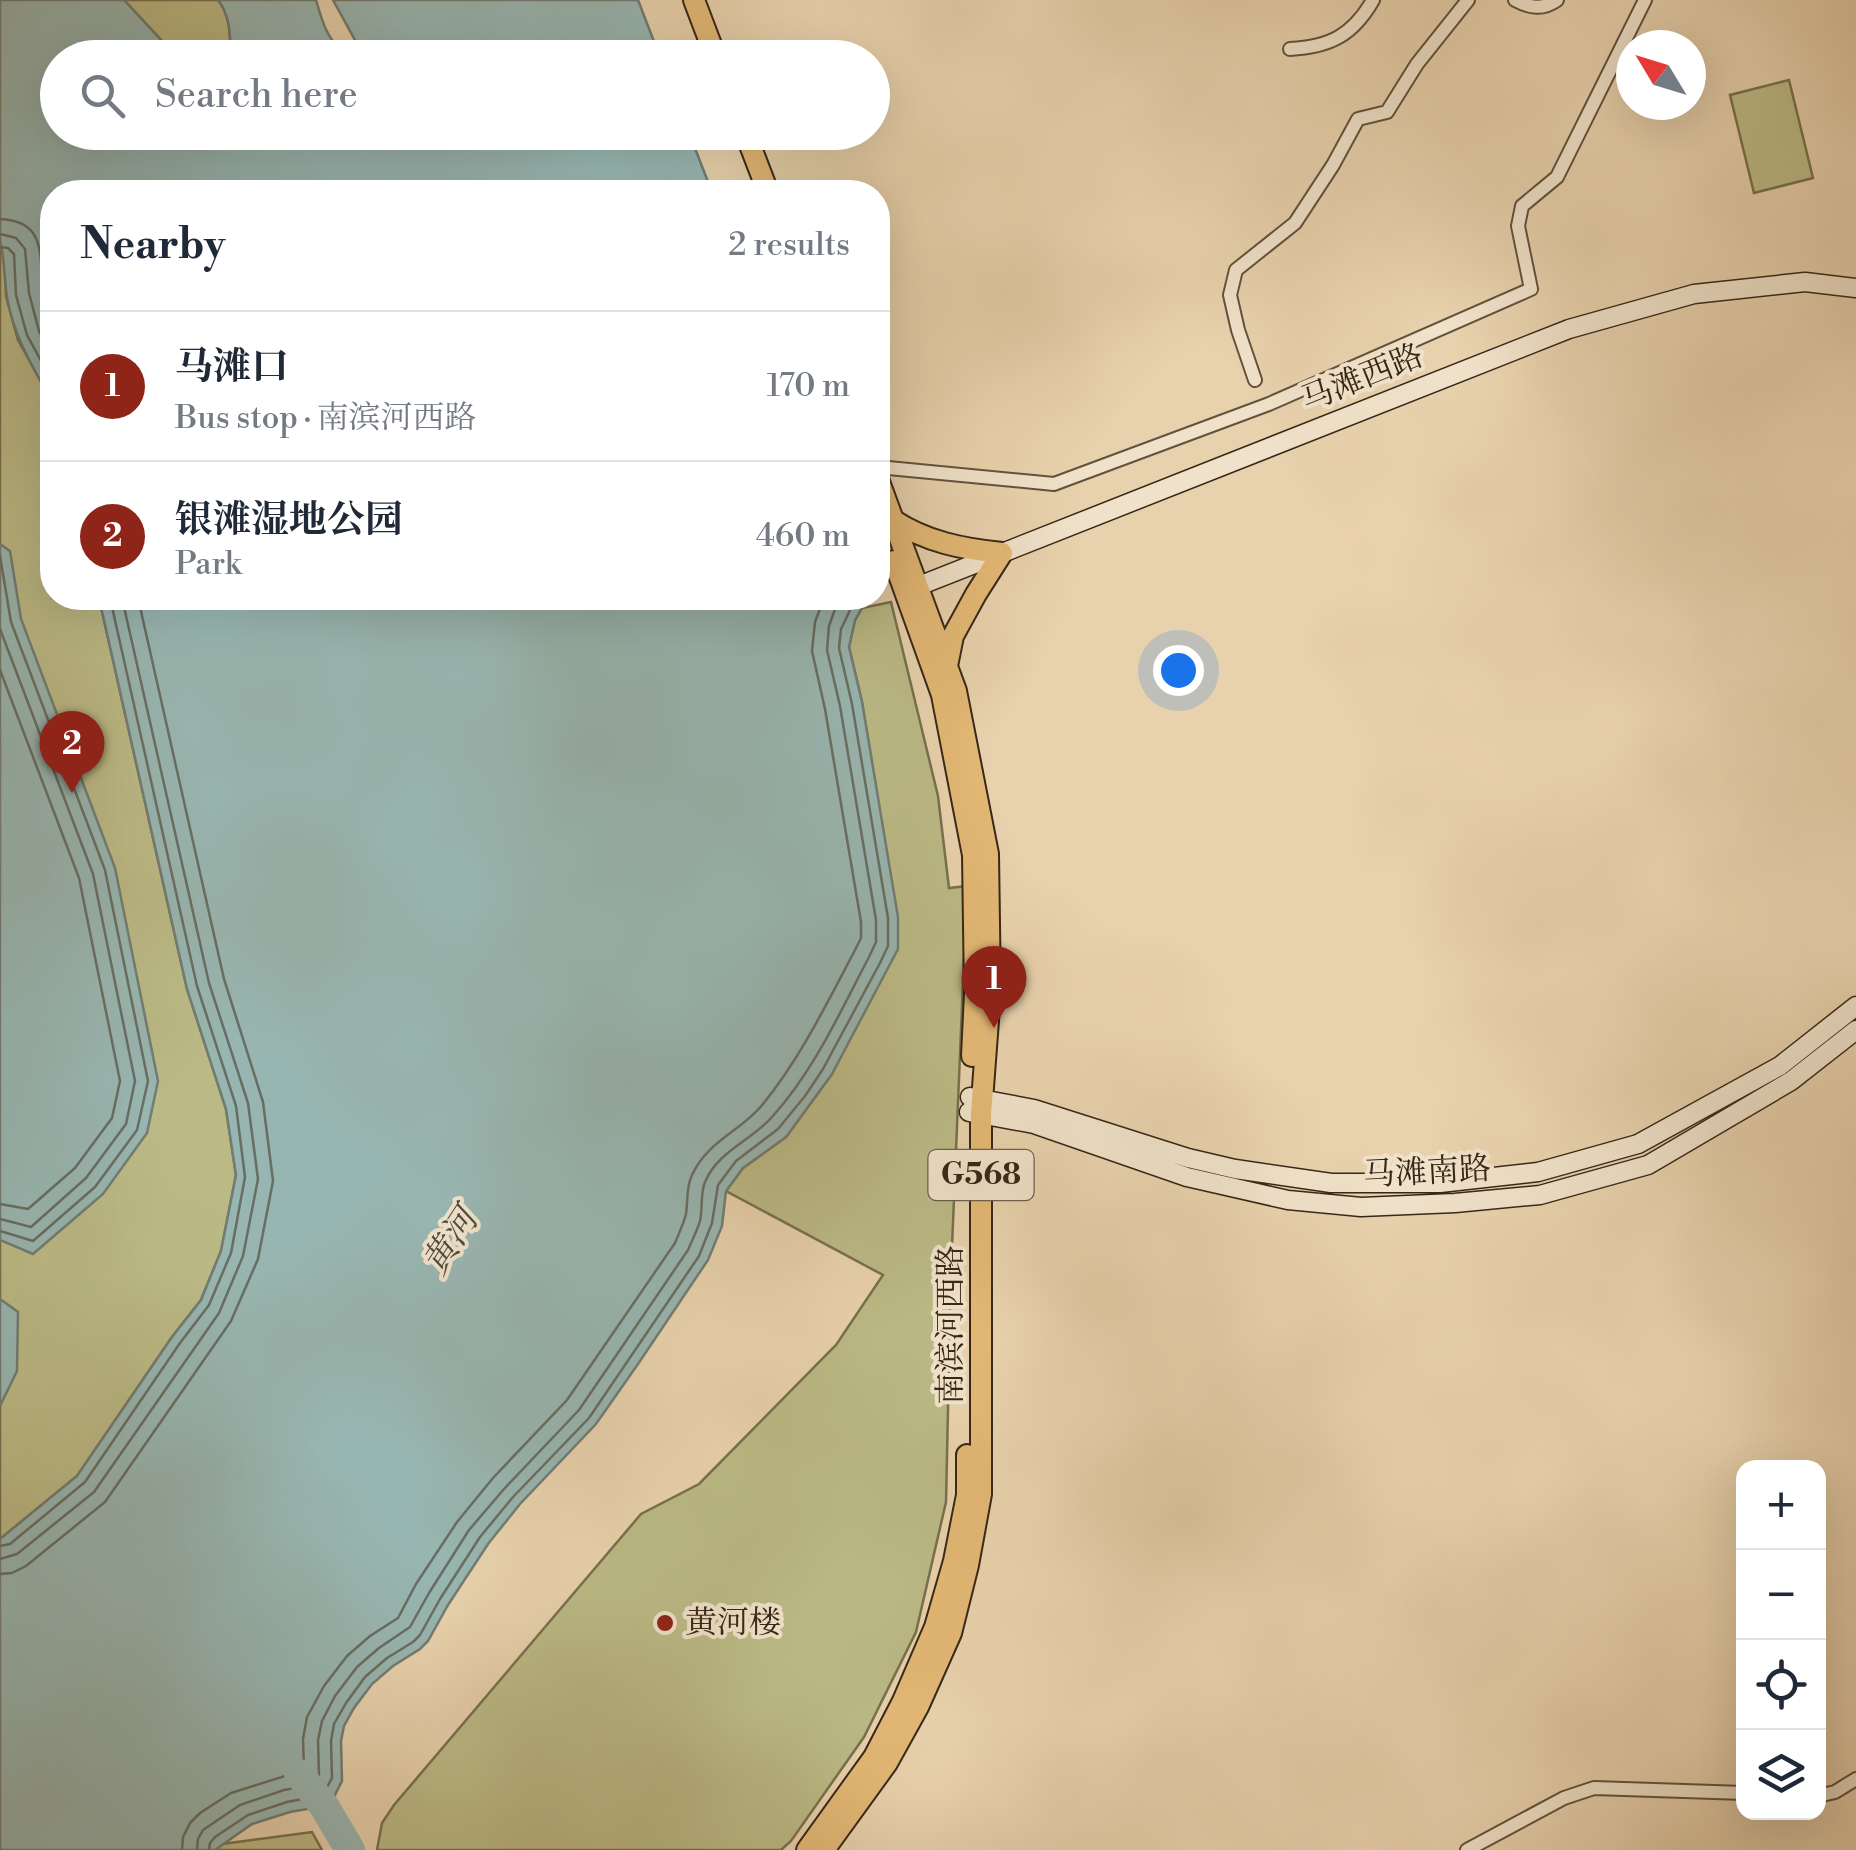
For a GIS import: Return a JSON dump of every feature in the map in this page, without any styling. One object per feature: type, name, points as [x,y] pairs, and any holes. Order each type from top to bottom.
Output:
[{"type":"highway","points":[[682,0],[697,40]]},
{"type":"highway","points":[[694,0],[709,40]]},
{"type":"highway","points":[[739,150],[750,180]]},
{"type":"highway","points":[[752,150],[763,180]]},
{"type":"highway","points":[[890,521],[938,542],[1002,553],[953,636],[947,666]]},
{"type":"highway","name":"南滨河西路","points":[[807,1850],[874,1757],[903,1701],[935,1627],[967,1495],[976,1105],[990,994],[988,854],[956,691],[890,531]]},
{"type":"highway","name":"南滨河西路","points":[[824,1850],[887,1763],[952,1632],[981,1494],[974,856],[942,695],[912,589]]},
{"type":"main road","name":"马滩西路","points":[[912,589],[1569,329],[1694,294],[1805,282],[1856,288]]},
{"type":"main road","name":"马滩南路","points":[[976,1105],[1034,1109],[1188,1158],[1331,1183],[1409,1183],[1538,1172],[1638,1144],[1780,1066],[1856,1006]]},
{"type":"main road","name":"马滩南路","points":[[976,1105],[1187,1177],[1288,1200],[1361,1207],[1506,1198],[1540,1194],[1648,1165],[1791,1081],[1856,1030]]},
{"type":"street","points":[[1290,48],[1332,42],[1350,30],[1373,0]]},
{"type":"street","points":[[1255,380],[1230,294],[1236,270],[1295,223],[1358,119],[1387,112],[1418,64],[1468,0]]},
{"type":"street","points":[[1515,0],[1538,8],[1558,0]]},
{"type":"street","points":[[890,468],[1054,484],[1269,404],[1532,288],[1518,226],[1522,206],[1558,178],[1645,0]]},
{"type":"street","points":[[1826,1794],[1856,1779]]},
{"type":"street","points":[[1468,1850],[1564,1798],[1594,1788],[1736,1792]]},
{"type":"shaded area","points":[[124,0],[218,0],[228,20],[230,40],[161,40]]},
{"type":"shaded area","points":[[1789,80],[1813,178],[1754,193],[1730,95]]},
{"type":"shaded area","points":[[0,241],[6,296],[18,340],[40,379],[40,610],[102,610],[187,989],[226,1109],[236,1175],[221,1251],[201,1300],[77,1476],[0,1539]]},
{"type":"shaded area","points":[[890,602],[938,796],[949,888],[967,886],[946,1502],[916,1632],[864,1737],[781,1850],[377,1850],[382,1823],[394,1805],[641,1514],[699,1484],[836,1345],[883,1275],[726,1191],[743,1168],[786,1137],[832,1074],[888,862],[849,647],[861,610],[890,610]]},
{"type":"shaded area","points":[[312,1832],[322,1850],[215,1850],[222,1844]]},
{"type":"water","points":[[0,0],[124,0],[161,40],[40,40],[40,150],[696,150],[707,180],[40,180],[40,380],[10,311],[0,241]]},
{"type":"water","points":[[218,0],[316,0],[332,40],[230,40]]},
{"type":"water","points":[[333,0],[638,0],[653,40],[355,40]]},
{"type":"water","points":[[0,544],[10,551],[21,619],[115,868],[158,1081],[147,1133],[103,1194],[33,1254],[0,1240]]},
{"type":"water","name":"黄河","points":[[102,610],[861,610],[849,647],[898,917],[898,949],[832,1074],[786,1137],[743,1168],[726,1191],[722,1226],[708,1260],[638,1364],[596,1424],[488,1544],[428,1641],[372,1684],[354,1708],[341,1741],[342,1781],[324,1806],[252,1824],[215,1850],[0,1850],[0,1539],[77,1476],[201,1300],[221,1251],[236,1175],[226,1109],[187,989]]},
{"type":"water","points":[[0,1299],[18,1312],[17,1371],[0,1406]]},
{"type":"waterway","points":[[299,1774],[350,1850]]},
{"type":"place","name":"银滩湿地公园","points":[[72,793]]},
{"type":"place","name":"马滩口","points":[[994,1028]]},
{"type":"place","name":"黄河楼","points":[[665,1623]]}]
